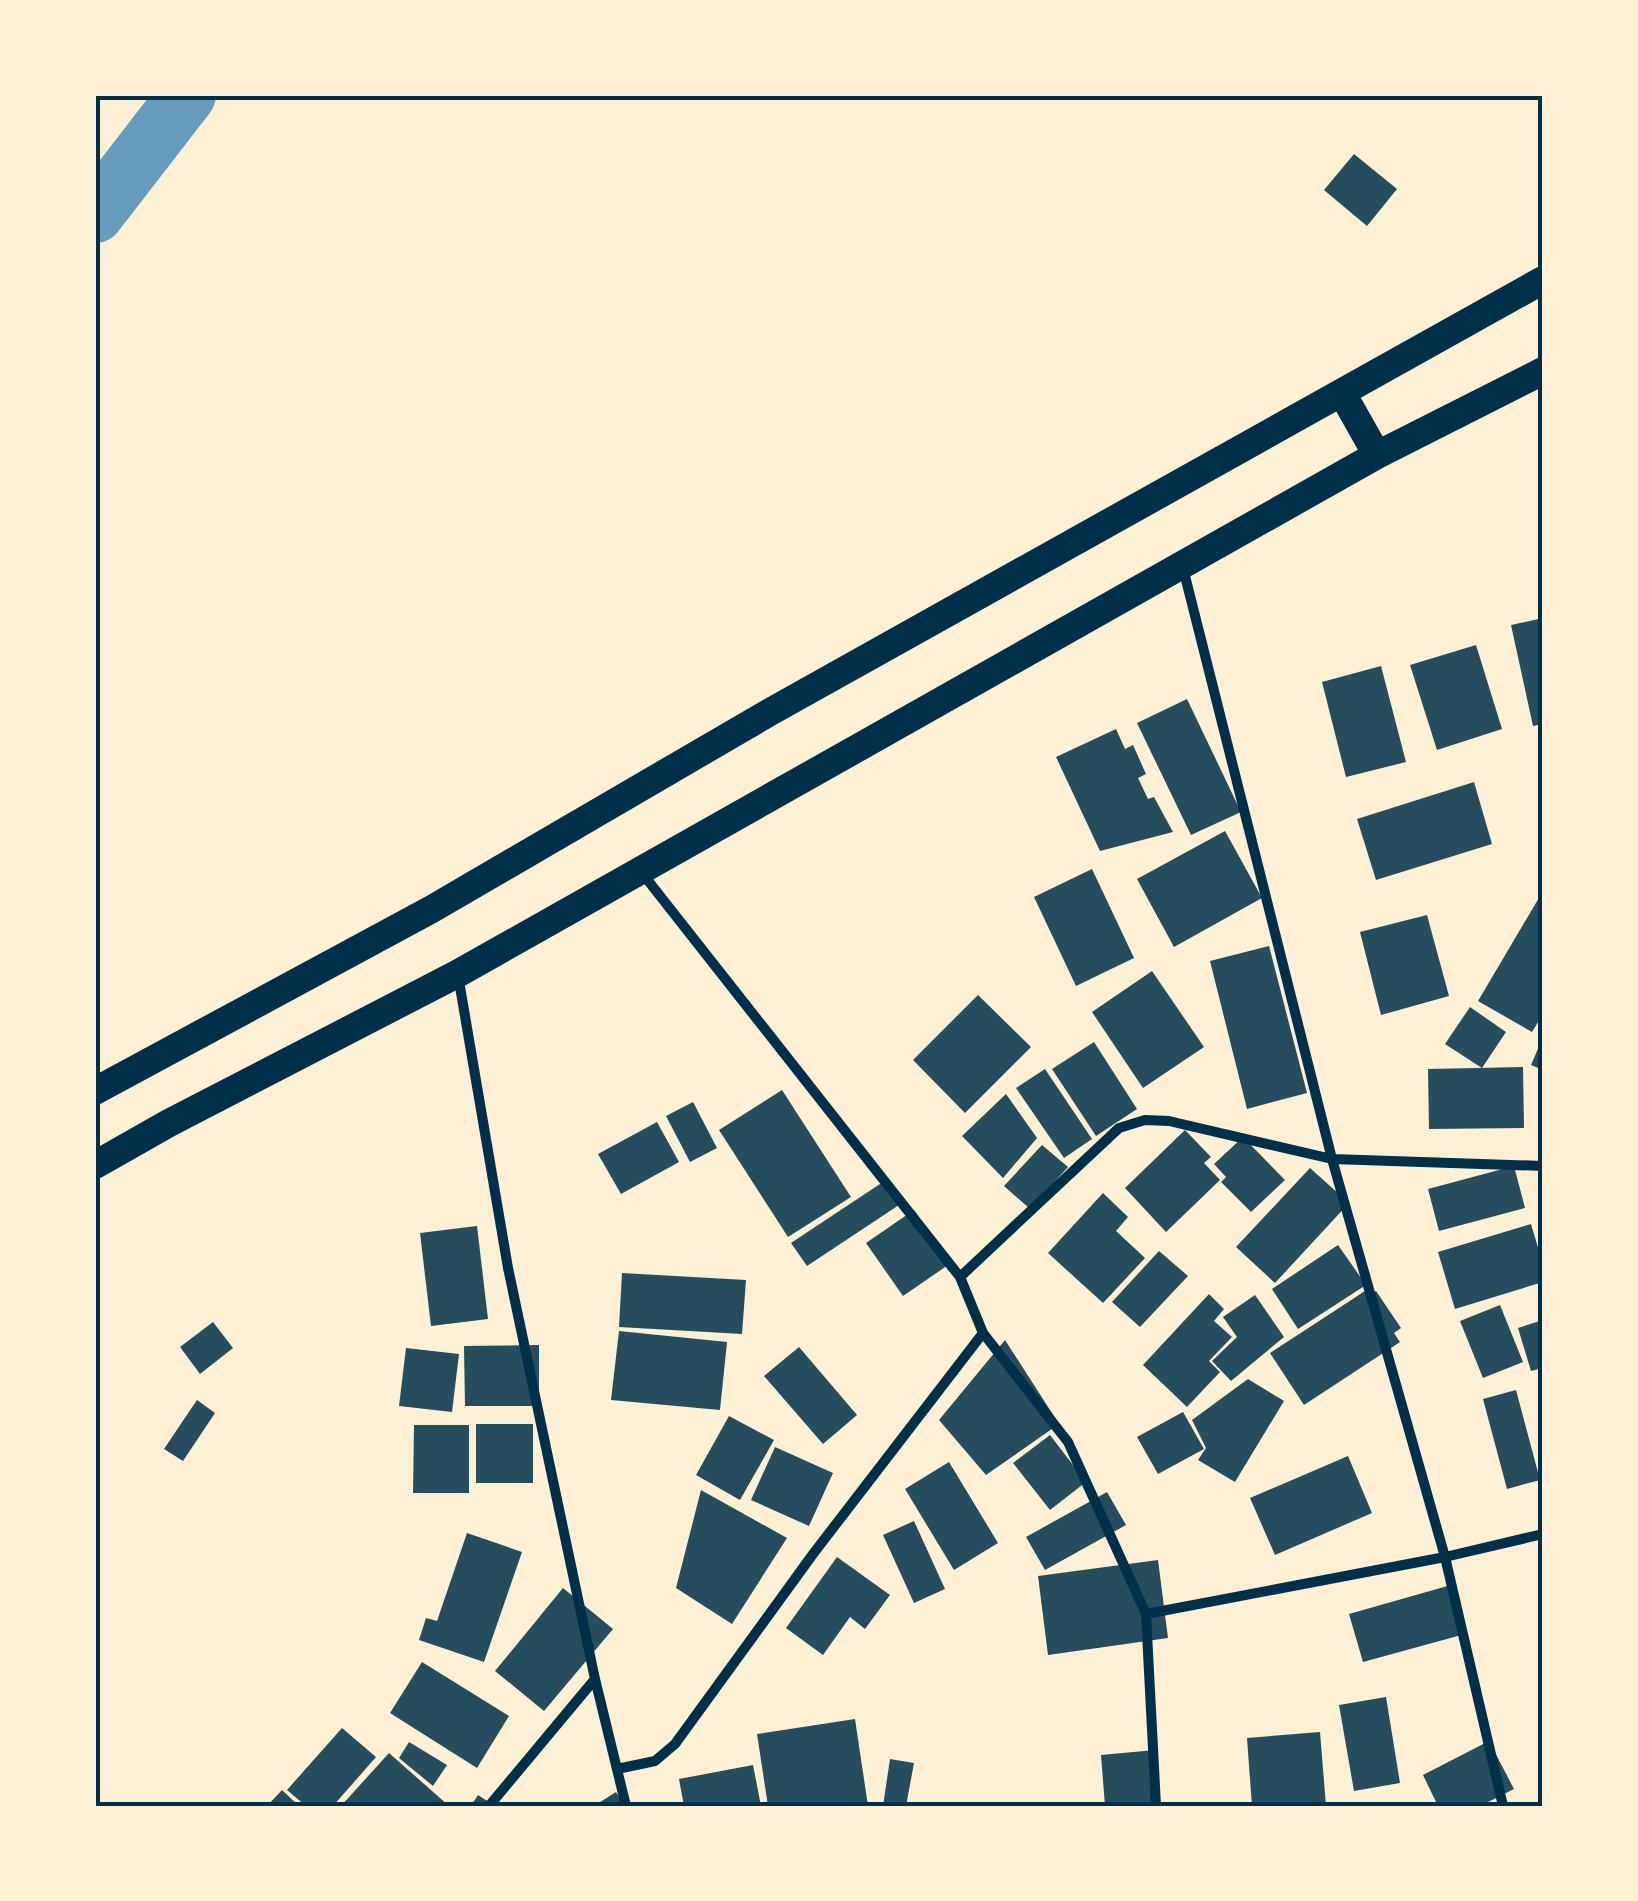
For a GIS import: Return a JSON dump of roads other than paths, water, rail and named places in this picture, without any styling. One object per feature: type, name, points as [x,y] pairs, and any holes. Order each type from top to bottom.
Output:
[{"type":"highway","points":[[98,1090],[432,909],[770,712],[1543,280]]},
{"type":"highway","points":[[95,1165],[457,974],[1378,456],[1543,371]]},
{"type":"highway","points":[[1342,393],[1378,456]]},
{"type":"street","points":[[1183,565],[1332,1159],[1445,1557],[1503,1806]]},
{"type":"street","points":[[641,872],[960,1277],[983,1333],[1068,1442],[1146,1614],[1156,1806]]},
{"type":"street","points":[[457,974],[508,1268],[595,1679],[626,1806]]},
{"type":"street","points":[[960,1277],[1119,1128],[1145,1120],[1169,1121],[1332,1159],[1543,1166]]},
{"type":"street","points":[[617,1769],[655,1762],[675,1744],[813,1554],[983,1333]]},
{"type":"street","points":[[1146,1614],[1445,1557],[1543,1534]]},
{"type":"street","points":[[489,1806],[595,1679]]},
{"type":"waterway","points":[[95,214],[187,95]]}]
